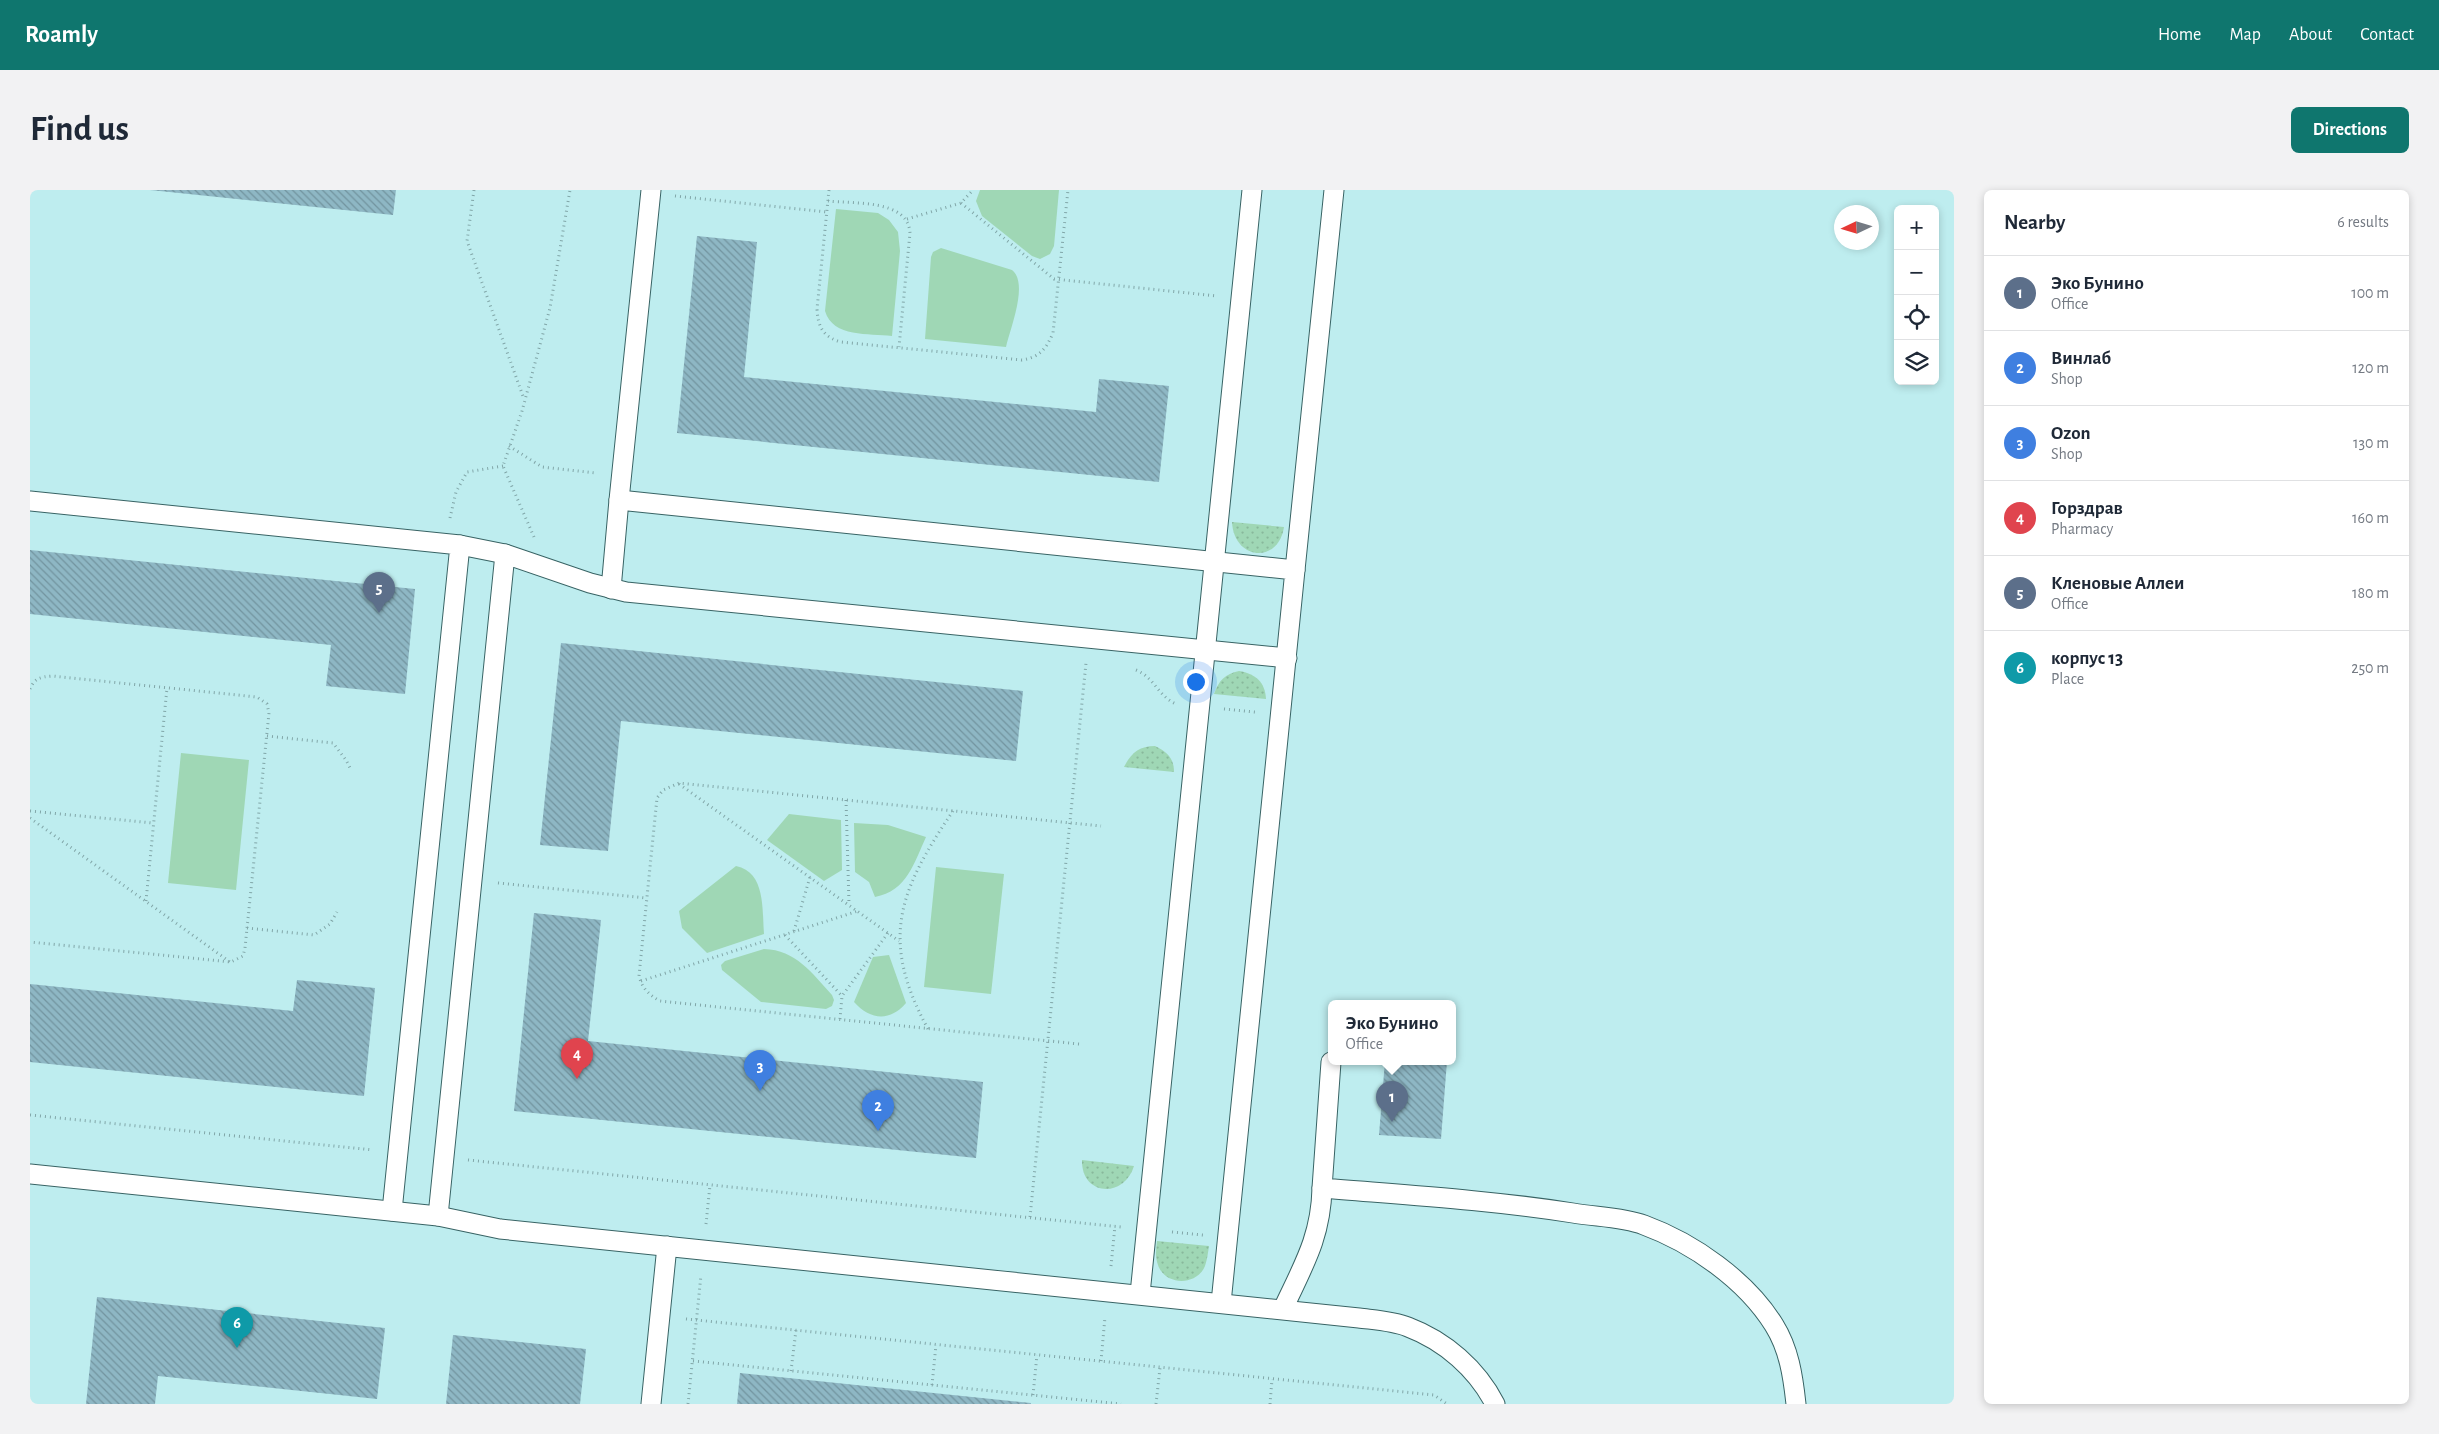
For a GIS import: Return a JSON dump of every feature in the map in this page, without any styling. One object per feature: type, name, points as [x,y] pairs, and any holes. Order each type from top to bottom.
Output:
[{"type":"lane","points":[[1140,1294],[1252,190]]},
{"type":"lane","points":[[1221,1303],[1334,190]]},
{"type":"lane","points":[[611,589],[651,192]]},
{"type":"lane","points":[[619,500],[1295,570]]},
{"type":"lane","points":[[30,501],[452,544],[505,554],[611,589],[1286,658]]},
{"type":"lane","points":[[392,1211],[452,544]]},
{"type":"lane","points":[[438,1216],[505,554]]},
{"type":"lane","points":[[1283,1309],[1314,1242],[1320,1221],[1331,1065]]},
{"type":"lane","points":[[30,1174],[438,1216],[500,1229],[1359,1318],[1406,1326],[1434,1339],[1464,1361],[1483,1384],[1495,1404]]},
{"type":"lane","points":[[1322,1188],[1509,1203],[1642,1224],[1675,1237],[1703,1254],[1756,1300],[1774,1325],[1786,1350],[1793,1375],[1796,1404]]},
{"type":"lane","points":[[651,1404],[667,1246]]},
{"type":"path","points":[[474,190],[467,241],[524,400]]},
{"type":"path","points":[[547,567],[503,466],[550,308],[570,190]]},
{"type":"path","points":[[829,190],[817,309],[818,323],[824,333],[832,339],[899,348],[1022,360],[1038,355],[1047,348],[1053,334],[1068,190]]},
{"type":"path","points":[[907,219],[961,203],[973,190]]},
{"type":"path","points":[[651,192],[827,212]]},
{"type":"path","points":[[828,201],[890,207],[903,214],[907,219],[910,233],[899,348]]},
{"type":"path","points":[[961,203],[1054,279],[1241,299]]},
{"type":"path","points":[[510,446],[542,467],[621,476]]},
{"type":"path","points":[[452,544],[456,492],[467,472],[503,466]]},
{"type":"path","points":[[1030,1217],[1089,638]]},
{"type":"path","points":[[30,689],[34,681],[40,677],[52,676],[257,697],[264,700],[267,704],[268,713],[247,928],[242,956],[230,962],[30,942]]},
{"type":"path","points":[[145,901],[167,688]]},
{"type":"path","points":[[266,736],[333,743],[341,751],[351,770]]},
{"type":"path","points":[[1079,1044],[660,1001],[650,996],[641,981],[640,964],[646,898],[657,798],[663,790],[679,783],[1101,826]]},
{"type":"path","points":[[679,783],[899,941]]},
{"type":"path","points":[[846,800],[849,904]]},
{"type":"path","points":[[30,810],[154,823]]},
{"type":"path","points":[[928,1029],[912,1000],[904,976],[899,941],[903,911],[915,876],[930,845],[953,811]]},
{"type":"path","points":[[30,818],[230,962]]},
{"type":"path","points":[[794,932],[810,877]]},
{"type":"path","points":[[472,881],[646,898]]},
{"type":"path","points":[[641,981],[858,911]]},
{"type":"path","points":[[247,928],[314,935],[330,924],[337,912]]},
{"type":"path","points":[[840,1020],[842,996],[888,933]]},
{"type":"path","points":[[785,935],[842,996]]},
{"type":"path","points":[[30,1115],[398,1153]]},
{"type":"path","points":[[444,1157],[1228,1237]]},
{"type":"path","points":[[688,1404],[710,1184]]},
{"type":"path","points":[[660,1317],[1434,1396],[1447,1404]]},
{"type":"path","points":[[791,1371],[796,1330]]},
{"type":"path","points":[[932,1385],[936,1345]]},
{"type":"path","points":[[1033,1395],[1037,1355]]},
{"type":"path","points":[[693,1361],[1121,1404]]},
{"type":"path","points":[[1156,1404],[1160,1368]]},
{"type":"path","points":[[1270,1404],[1272,1379]]},
{"type":"green space","points":[[980,190],[1059,190],[1054,246],[1050,254],[1040,259],[1032,256],[982,216],[976,201]]},
{"type":"green space","points":[[836,209],[878,213],[889,220],[898,232],[900,251],[892,336],[863,334],[844,330],[829,320],[825,311]]},
{"type":"green space","points":[[941,248],[1012,270],[1017,276],[1019,295],[1006,347],[925,339],[931,257],[933,252]]},
{"type":"green space","points":[[1232,522],[1284,527],[1280,539],[1274,548],[1256,553],[1240,544],[1235,535]]},
{"type":"green space","points":[[1239,671],[1250,674],[1262,683],[1266,699],[1214,694],[1223,678]]},
{"type":"green space","points":[[1155,746],[1169,756],[1173,763],[1174,772],[1124,767],[1136,751],[1144,747]]},
{"type":"green space","points":[[181,753],[249,760],[236,890],[168,883]]},
{"type":"green space","points":[[789,814],[841,820],[842,870],[824,881],[767,840]]},
{"type":"green space","points":[[854,823],[888,825],[926,837],[908,874],[895,889],[886,894],[875,897],[869,882],[855,872]]},
{"type":"green space","points":[[736,866],[746,870],[758,884],[762,904],[764,934],[707,953],[682,928],[679,911]]},
{"type":"green space","points":[[936,867],[1004,874],[991,994],[924,987]]},
{"type":"green space","points":[[764,949],[775,950],[794,958],[802,964],[832,995],[834,1000],[832,1006],[826,1009],[761,1002],[722,970],[721,965],[725,961]]},
{"type":"green space","points":[[889,955],[906,1003],[900,1009],[887,1016],[873,1015],[860,1008],[854,1002],[873,957]]},
{"type":"green space","points":[[1082,1160],[1134,1166],[1129,1177],[1122,1184],[1104,1189],[1088,1181]]},
{"type":"green space","points":[[1157,1241],[1209,1246],[1206,1264],[1201,1273],[1188,1280],[1181,1281],[1167,1277],[1157,1262]]},
{"type":"building","points":[[150,190],[396,190],[393,215]]},
{"type":"building","points":[[697,236],[757,242],[744,377],[1096,412],[1099,379],[1169,386],[1159,482],[677,433]]},
{"type":"building","points":[[30,550],[415,589],[405,694],[326,686],[331,645],[30,614]]},
{"type":"building","points":[[561,643],[1023,691],[1016,761],[621,721],[608,851],[540,845]]},
{"type":"building","points":[[534,913],[601,920],[588,1041],[983,1082],[976,1158],[514,1111]]},
{"type":"building","points":[[297,980],[375,988],[364,1096],[30,1062],[30,984],[293,1011]]},
{"type":"building","points":[[1385,1065],[1447,1065],[1441,1139],[1379,1135]]},
{"type":"building","points":[[97,1297],[385,1328],[377,1399],[158,1376],[155,1404],[86,1404]]},
{"type":"building","points":[[453,1335],[586,1349],[580,1404],[446,1404]]},
{"type":"building","points":[[740,1373],[1031,1403],[1031,1404],[737,1404]]},
{"type":"place","name":"Кленовые Аллеи","points":[[379,613]]},
{"type":"place","name":"Горздрав","points":[[577,1079]]},
{"type":"place","name":"Ozon","points":[[760,1091]]},
{"type":"place","name":"Эко Бунино","points":[[1392,1122]]},
{"type":"place","name":"Винлаб","points":[[878,1131]]},
{"type":"place","name":"корпус 13","points":[[237,1348]]}]
